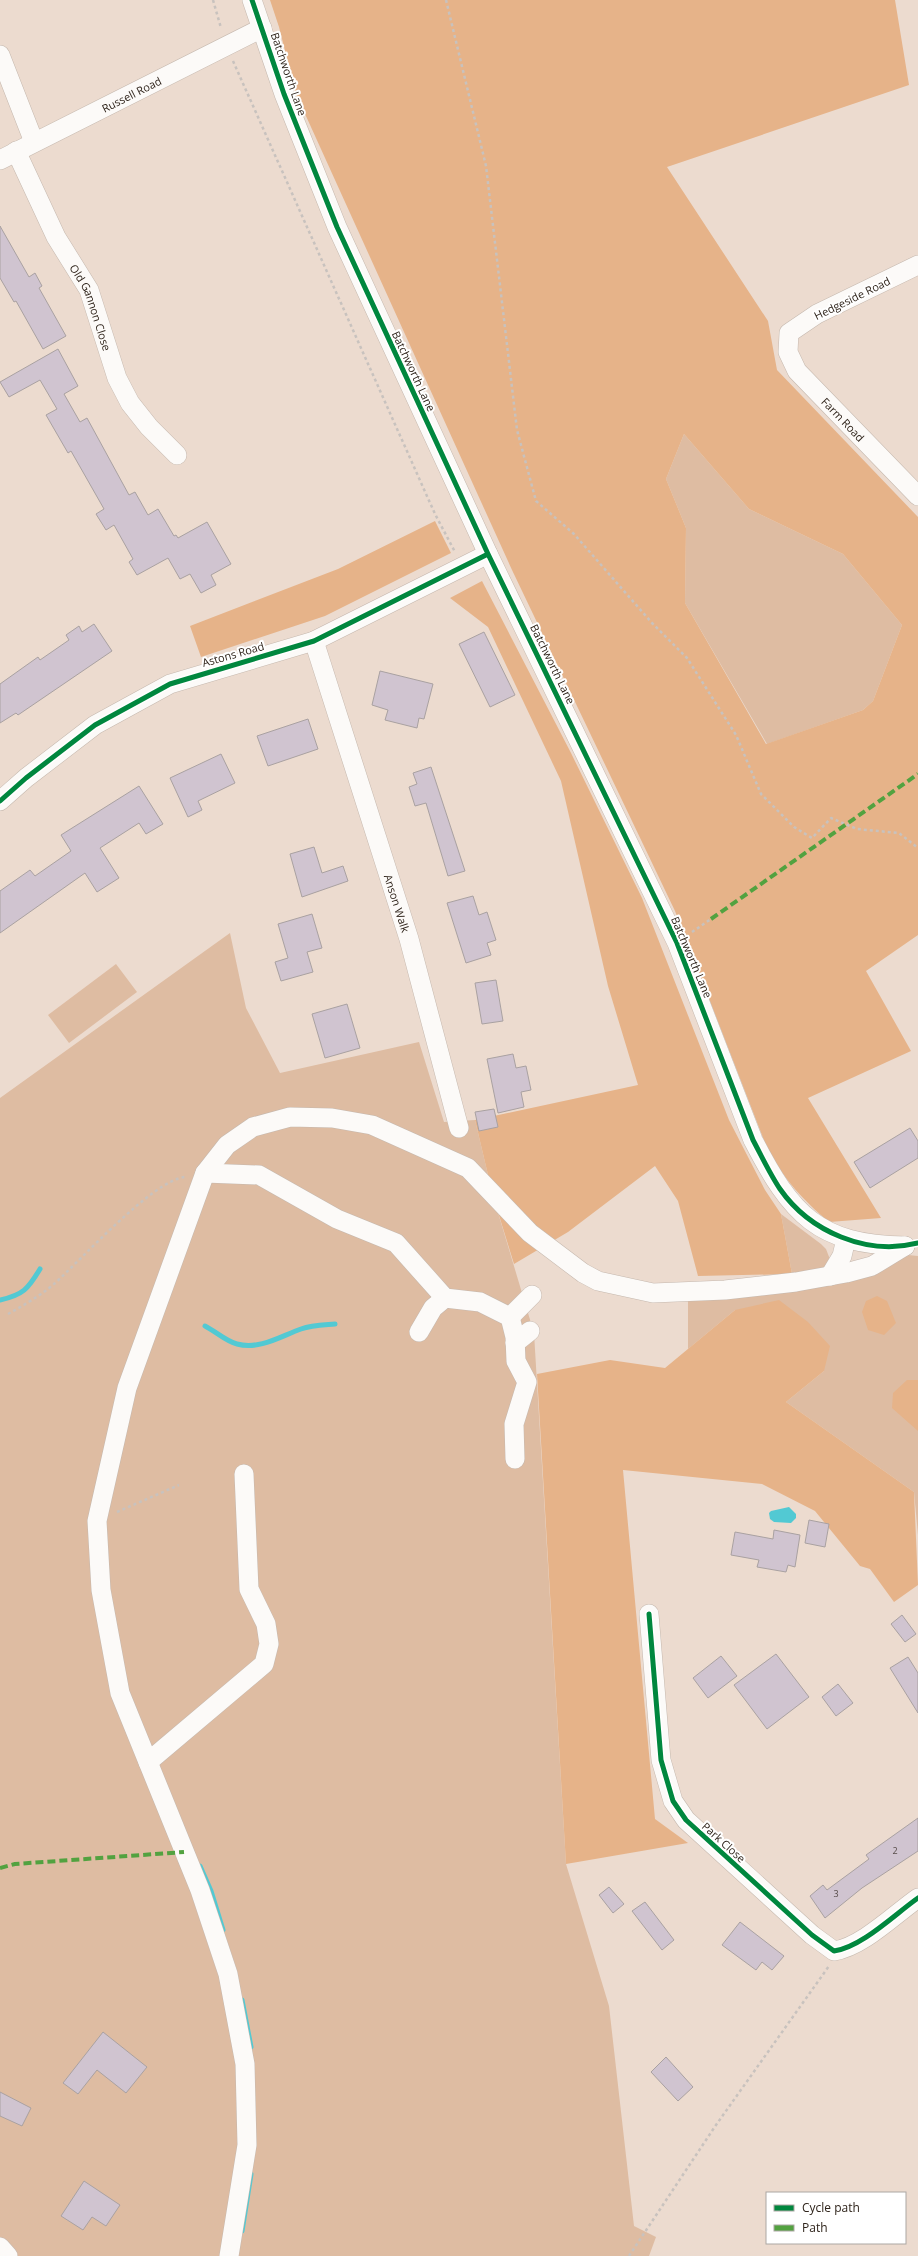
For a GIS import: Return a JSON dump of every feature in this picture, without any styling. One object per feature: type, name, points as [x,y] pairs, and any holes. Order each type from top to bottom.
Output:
[{"type":"street","name":"Batchworth Lane","points":[[252,0],[284,94],[337,227],[488,554],[677,943],[753,1140],[767,1167],[780,1189],[802,1214],[829,1232],[846,1239],[865,1244],[912,1245]]},
{"type":"street","name":"Russell Road","points":[[8,155],[262,28]]},
{"type":"street","points":[[0,55],[34,142]]},
{"type":"street","name":"Old Gannon Close","points":[[8,155],[89,290],[117,378],[130,403],[149,427],[176,455]]},
{"type":"street","name":"Hedgeside Road","points":[[788,334],[817,314],[918,266]]},
{"type":"street","name":"Farm Road","points":[[788,334],[788,352],[797,371],[918,496]]},
{"type":"street","name":"Astons Road","points":[[0,801],[26,778],[95,725],[170,684],[314,641],[488,554]]},
{"type":"street","name":"Anson Walk","points":[[314,641],[409,939],[459,1128]]},
{"type":"street","points":[[229,2256],[248,2145],[245,2064],[228,1974],[200,1890],[120,1693],[101,1590],[97,1521],[127,1388],[204,1177],[227,1145],[253,1127],[290,1117],[339,1120],[372,1125],[468,1168],[530,1233],[583,1273],[598,1281],[652,1293],[679,1293],[757,1287],[830,1276],[872,1266],[912,1245]]},
{"type":"street","points":[[204,1177],[259,1175],[337,1219],[396,1243],[440,1300],[480,1302],[510,1317]]},
{"type":"street","points":[[830,1276],[842,1256],[846,1239]]},
{"type":"street","points":[[510,1317],[532,1295]]},
{"type":"street","points":[[419,1332],[440,1300]]},
{"type":"street","points":[[510,1317],[515,1343],[516,1360],[527,1382],[514,1424],[515,1459]]},
{"type":"street","points":[[515,1343],[530,1331]]},
{"type":"street","points":[[148,1762],[264,1664],[269,1644],[266,1624],[249,1589],[244,1474]]},
{"type":"street","name":"Park Close","points":[[649,1614],[661,1760],[673,1801],[686,1820],[699,1833],[812,1935],[834,1951]]},
{"type":"street","points":[[834,1951],[844,1949],[861,1940],[918,1898]]},
{"type":"street","points":[[0,2247],[8,2256]]},
{"type":"path","points":[[214,0],[226,45],[428,500],[463,567]]},
{"type":"path","points":[[446,0],[486,166],[517,430],[536,501],[574,534],[652,623],[687,658],[736,735],[761,794],[794,827],[812,838],[831,818],[857,829],[899,833],[918,848]]},
{"type":"path","points":[[677,943],[711,919]]},
{"type":"path","points":[[8,1314],[30,1302],[53,1284],[125,1217],[160,1188],[176,1178],[191,1176],[204,1177]]},
{"type":"path","points":[[97,1521],[179,1485]]},
{"type":"path","points":[[629,2256],[716,2124],[828,1971],[834,1951]]},
{"type":"shaded area","points":[[270,0],[895,0],[909,85],[667,167],[768,321],[777,370],[918,517],[918,935],[866,971],[911,1051],[808,1098],[881,1218],[829,1222],[796,1190],[769,1153],[675,911],[512,570],[296,94],[279,27]],"holes":[[[684,434],[749,509],[843,554],[902,625],[873,701],[863,710],[766,744],[685,603],[686,528],[666,479]]]},
{"type":"shaded area","points":[[684,434],[749,509],[843,554],[902,625],[873,701],[863,710],[767,744],[685,603],[686,528],[666,479]]},
{"type":"shaded area","points":[[435,521],[451,553],[325,616],[201,657],[190,626],[338,569]]},
{"type":"shaded area","points":[[482,581],[571,753],[642,898],[729,1120],[765,1190],[781,1214],[792,1274],[698,1276],[678,1201],[655,1166],[568,1232],[514,1264],[493,1196],[475,1120],[638,1085],[608,986],[561,781],[488,627],[450,598]]},
{"type":"shaded area","points":[[230,933],[246,1008],[280,1073],[419,1042],[444,1122],[475,1120],[493,1196],[534,1333],[566,1864],[609,2006],[634,2226],[656,2237],[649,2256],[0,2256],[0,1098]]},
{"type":"shaded area","points":[[116,964],[137,992],[69,1043],[48,1015]]},
{"type":"shaded area","points":[[781,1214],[826,1249],[831,1262],[828,1267],[792,1274]]},
{"type":"shaded area","points":[[908,1255],[918,1256],[918,1535],[914,1492],[786,1402],[824,1371],[735,1310],[688,1349],[688,1300]]},
{"type":"shaded area","points":[[877,1296],[887,1301],[896,1323],[884,1335],[868,1330],[862,1312],[866,1301]]},
{"type":"shaded area","points":[[779,1300],[808,1322],[830,1346],[824,1371],[786,1402],[914,1492],[918,1585],[894,1602],[870,1569],[860,1566],[815,1511],[762,1484],[623,1470],[655,1819],[688,1843],[566,1864],[537,1374],[610,1360],[665,1368],[735,1310]]},
{"type":"shaded area","points":[[907,1380],[918,1380],[918,1431],[892,1408],[893,1393]]},
{"type":"water","points":[[789,1507],[796,1514],[796,1518],[791,1523],[774,1522],[770,1519],[769,1513],[771,1511]]},
{"type":"building","points":[[0,226],[29,277],[35,273],[42,286],[39,288],[66,336],[43,349],[16,301],[14,302],[0,278]]},
{"type":"building","points":[[58,349],[78,386],[64,394],[80,422],[87,418],[129,495],[135,492],[148,515],[158,509],[174,536],[176,535],[178,538],[207,522],[231,564],[211,575],[216,585],[201,593],[190,574],[180,579],[168,558],[137,575],[129,562],[133,559],[114,525],[106,530],[96,514],[104,509],[71,451],[68,453],[46,415],[57,409],[40,380],[9,397],[0,382]]},
{"type":"building","points":[[94,624],[112,651],[18,715],[16,713],[0,723],[0,684],[38,657],[40,660],[69,640],[66,635],[79,626],[82,632]]},
{"type":"building","points":[[484,632],[515,695],[490,707],[459,644]]},
{"type":"building","points":[[380,671],[433,684],[424,719],[419,718],[417,728],[385,720],[388,710],[372,705]]},
{"type":"building","points":[[308,719],[318,749],[268,766],[257,736]]},
{"type":"building","points":[[221,754],[235,783],[198,801],[202,810],[188,817],[170,778]]},
{"type":"building","points":[[431,767],[465,871],[448,876],[426,803],[415,806],[409,787],[417,784],[413,773]]},
{"type":"building","points":[[139,786],[163,824],[146,834],[139,823],[100,848],[119,878],[97,892],[85,873],[0,933],[0,891],[30,870],[35,876],[71,851],[61,835]]},
{"type":"building","points":[[314,847],[322,873],[343,866],[348,881],[302,897],[290,854]]},
{"type":"building","points":[[473,896],[479,915],[487,912],[496,940],[487,943],[491,955],[466,963],[447,903]]},
{"type":"building","points":[[312,914],[322,948],[307,952],[313,972],[281,981],[275,962],[288,958],[278,924]]},
{"type":"building","points":[[496,980],[503,1021],[482,1024],[475,983]]},
{"type":"building","points":[[347,1004],[360,1048],[325,1058],[312,1014]]},
{"type":"building","points":[[513,1054],[516,1068],[526,1066],[531,1090],[521,1092],[524,1107],[498,1113],[487,1059]]},
{"type":"building","points":[[494,1109],[498,1127],[479,1131],[475,1112]]},
{"type":"building","points":[[910,1128],[918,1141],[918,1158],[870,1188],[854,1162]]},
{"type":"building","points":[[809,1520],[829,1524],[825,1547],[805,1543]]},
{"type":"building","points":[[774,1530],[800,1535],[795,1567],[788,1565],[786,1572],[757,1567],[759,1560],[731,1555],[735,1532],[773,1539]]},
{"type":"building","points":[[902,1615],[916,1634],[905,1642],[891,1624]]},
{"type":"building","points":[[776,1654],[809,1697],[767,1729],[734,1685]]},
{"type":"building","points":[[721,1656],[737,1676],[708,1698],[693,1678]]},
{"type":"building","points":[[908,1657],[918,1673],[918,1713],[890,1668]]},
{"type":"building","points":[[838,1684],[853,1703],[836,1716],[822,1697]]},
{"type":"building","points":[[918,1818],[918,1851],[862,1888],[825,1918],[810,1896],[823,1885],[827,1890],[869,1859],[866,1855]]},
{"type":"building","points":[[609,1887],[624,1904],[613,1913],[599,1895]]},
{"type":"building","points":[[645,1902],[674,1940],[662,1950],[632,1911]]},
{"type":"building","points":[[740,1922],[784,1956],[772,1970],[762,1962],[756,1970],[722,1945]]},
{"type":"building","points":[[103,2032],[147,2067],[126,2093],[97,2070],[78,2094],[63,2083]]},
{"type":"building","points":[[666,2057],[693,2087],[678,2101],[651,2072]]},
{"type":"building","points":[[0,2092],[31,2108],[22,2126],[0,2116]]},
{"type":"building","points":[[84,2181],[120,2205],[106,2226],[92,2217],[83,2230],[61,2216]]},
{"type":"waterway","points":[[0,1300],[14,1296],[24,1290],[32,1282],[40,1269]]},
{"type":"waterway","points":[[205,1326],[229,1341],[237,1344],[254,1345],[262,1344],[301,1329],[318,1325],[335,1324]]},
{"type":"waterway","points":[[200,1866],[211,1891],[223,1930]]},
{"type":"waterway","points":[[242,2000],[251,2047]]},
{"type":"waterway","points":[[242,2231],[251,2174]]},
{"type":"marked path","points":[[711,919],[918,774]]},
{"type":"marked path","points":[[0,1868],[15,1864],[184,1852]]},
{"type":"cycle path","points":[[252,0],[284,94],[337,227],[488,554],[677,943],[753,1140],[766,1165],[780,1189],[792,1204],[823,1228],[841,1237],[860,1243],[879,1246],[899,1246],[918,1243]]},
{"type":"cycle path","points":[[0,801],[26,778],[95,725],[170,684],[314,641],[488,554]]},
{"type":"cycle path","points":[[649,1614],[661,1760],[673,1801],[686,1820],[812,1935],[834,1951],[845,1948],[867,1937],[918,1898]]}]
